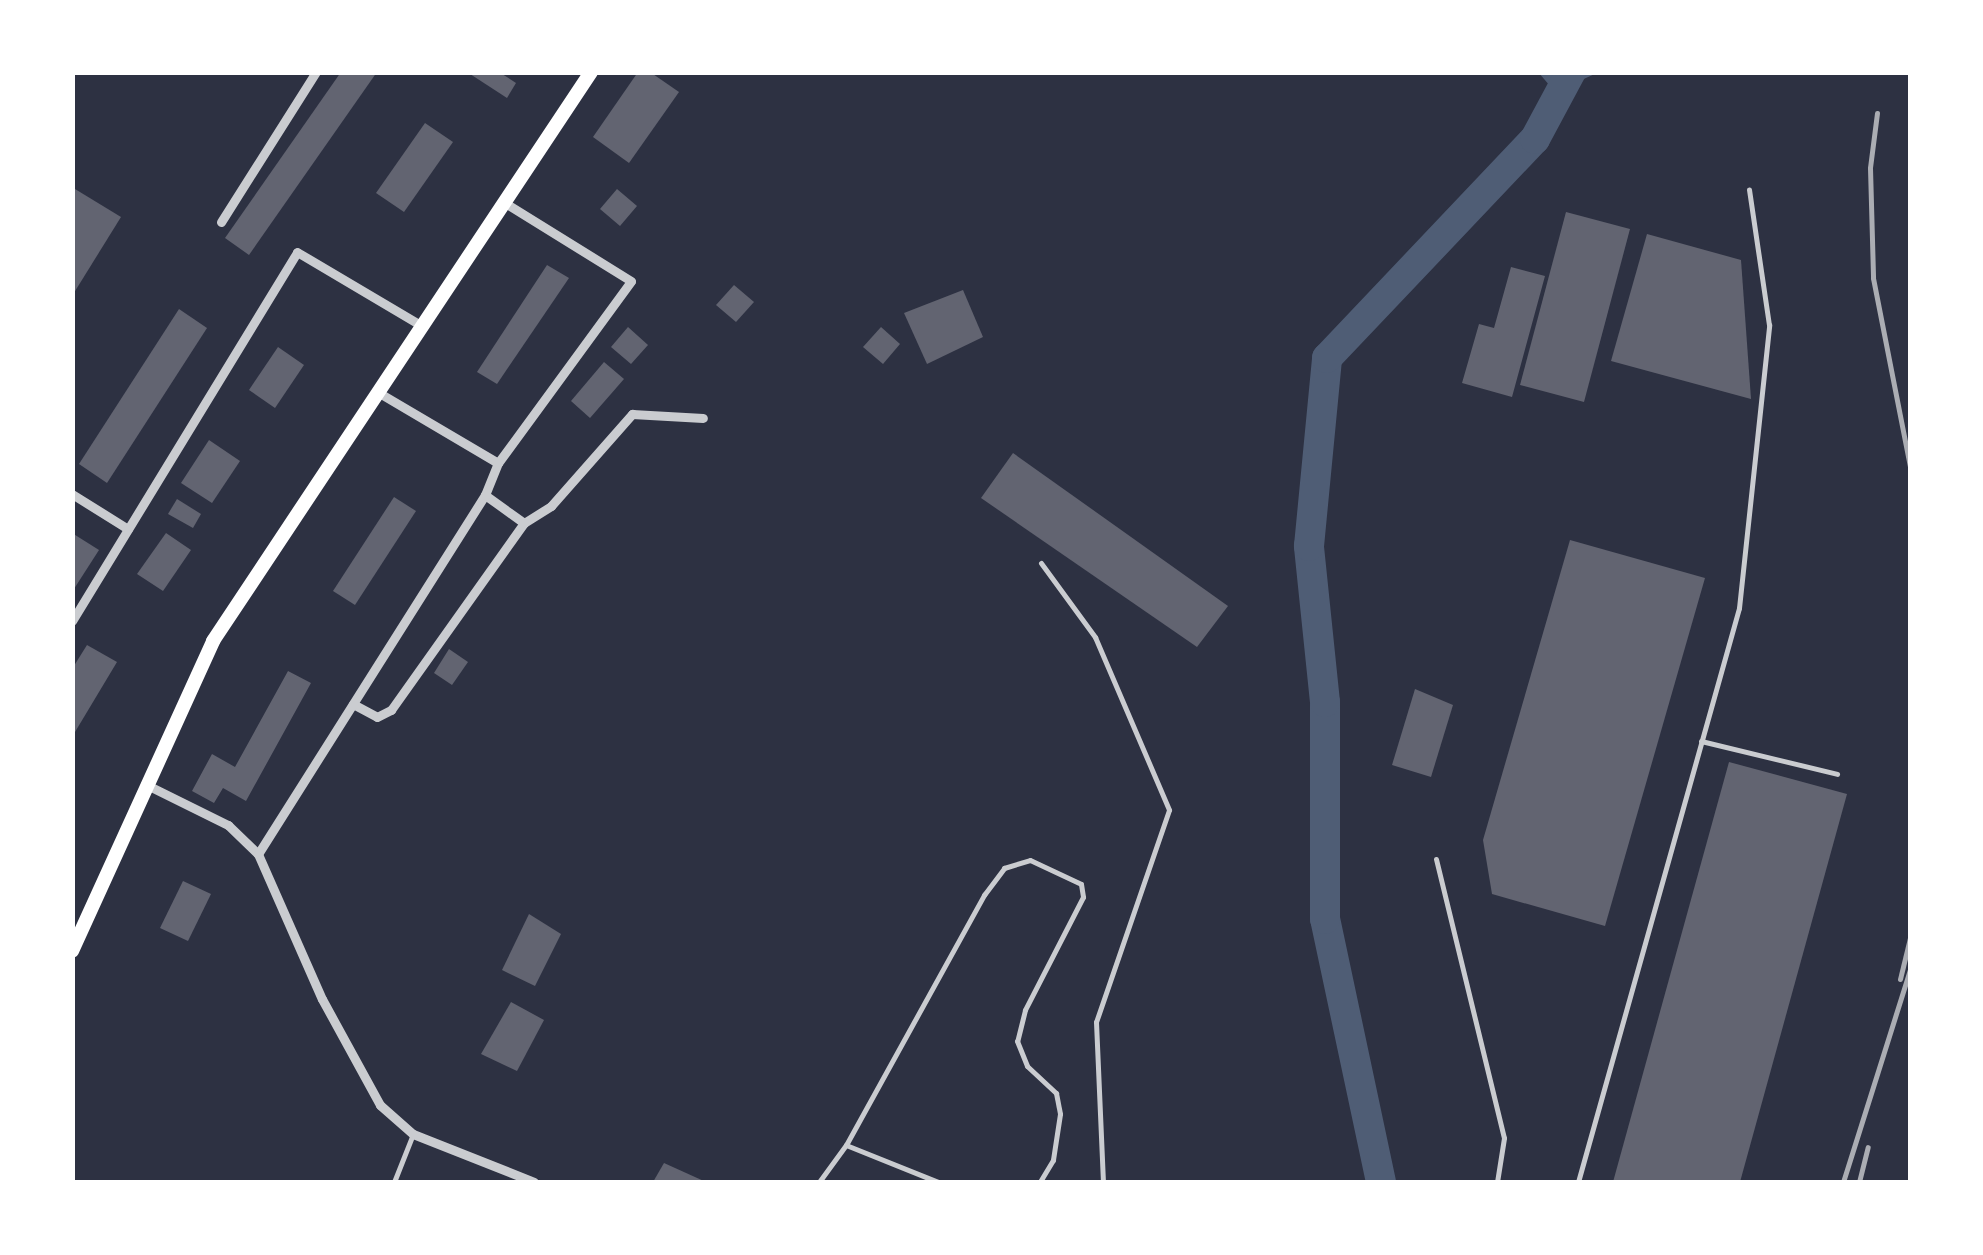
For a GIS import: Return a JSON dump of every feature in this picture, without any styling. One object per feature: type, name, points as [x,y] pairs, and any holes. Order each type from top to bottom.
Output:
[{"type":"main road","points":[[72,951],[213,642],[591,72]]},
{"type":"street","points":[[221,222],[316,72]]},
{"type":"street","points":[[258,854],[485,495],[498,462],[631,281],[507,204]]},
{"type":"street","points":[[72,621],[296,252],[424,327]]},
{"type":"street","points":[[381,394],[498,462]]},
{"type":"street","points":[[353,704],[376,717],[391,710],[524,522],[551,506],[632,414],[703,418]]},
{"type":"street","points":[[72,494],[128,530]]},
{"type":"street","points":[[485,495],[524,522]]},
{"type":"street","points":[[145,784],[228,825],[258,854],[322,1000],[380,1105],[413,1134],[534,1182]]},
{"type":"lane","points":[[1578,1182],[1738,608],[1769,325],[1749,188]]},
{"type":"lane","points":[[1041,563],[1095,637],[1169,810],[1096,1022],[1103,1182]]},
{"type":"lane","points":[[1702,741],[1838,774]]},
{"type":"lane","points":[[1436,859],[1504,1138],[1497,1182]]},
{"type":"lane","points":[[819,1182],[846,1144],[984,895],[1004,868],[1030,860],[1081,884],[1083,897],[1025,1010],[1018,1041],[1028,1066],[1056,1093],[1060,1114],[1053,1160],[1040,1182]]},
{"type":"lane","points":[[394,1182],[413,1134]]},
{"type":"lane","points":[[846,1144],[938,1182]]},
{"type":"water","points":[[1539,72],[1597,73],[1555,92]]},
{"type":"building","points":[[341,72],[377,72],[249,255],[225,238]]},
{"type":"building","points":[[467,72],[499,72],[516,83],[507,98]]},
{"type":"building","points":[[638,72],[650,72],[679,92],[629,163],[593,137]]},
{"type":"building","points":[[425,123],[453,142],[404,212],[376,193]]},
{"type":"building","points":[[75,189],[121,217],[72,296],[72,192]]},
{"type":"building","points":[[617,189],[637,206],[620,226],[600,209]]},
{"type":"building","points":[[1566,212],[1630,229],[1584,402],[1520,385]]},
{"type":"building","points":[[1647,234],[1741,260],[1751,399],[1611,361]]},
{"type":"building","points":[[547,265],[569,278],[497,384],[477,372]]},
{"type":"building","points":[[1511,267],[1545,276],[1512,397],[1462,383],[1479,324],[1494,328]]},
{"type":"building","points":[[734,285],[754,302],[736,322],[716,305]]},
{"type":"building","points":[[963,290],[983,337],[927,364],[904,313]]},
{"type":"building","points":[[179,309],[207,328],[107,483],[79,464]]},
{"type":"building","points":[[628,327],[648,345],[631,364],[611,347]]},
{"type":"building","points":[[881,327],[900,344],[883,364],[863,347]]},
{"type":"building","points":[[278,347],[304,365],[275,408],[249,390]]},
{"type":"building","points":[[604,362],[624,379],[590,418],[571,401]]},
{"type":"building","points":[[209,440],[240,461],[212,503],[181,483]]},
{"type":"building","points":[[1013,453],[1228,606],[1197,647],[981,498]]},
{"type":"building","points":[[394,497],[416,511],[355,605],[333,591]]},
{"type":"building","points":[[177,499],[201,514],[193,528],[168,514]]},
{"type":"building","points":[[72,533],[99,550],[72,592]]},
{"type":"building","points":[[166,533],[191,550],[163,591],[137,574]]},
{"type":"building","points":[[1570,540],[1705,578],[1605,926],[1492,894],[1483,840]]},
{"type":"building","points":[[87,645],[117,662],[72,737],[72,669]]},
{"type":"building","points":[[449,649],[468,662],[452,685],[434,673]]},
{"type":"building","points":[[288,671],[311,683],[246,801],[223,788],[214,803],[192,791],[212,754],[235,767]]},
{"type":"building","points":[[1415,689],[1453,705],[1431,777],[1392,765]]},
{"type":"building","points":[[1729,762],[1847,794],[1740,1182],[1613,1182]]},
{"type":"building","points":[[183,881],[211,894],[188,941],[160,928]]},
{"type":"building","points":[[529,914],[561,934],[535,986],[502,970]]},
{"type":"building","points":[[511,1002],[544,1020],[517,1071],[481,1054]]},
{"type":"building","points":[[664,1163],[706,1182],[653,1182]]},
{"type":"waterway","points":[[1381,1182],[1325,919],[1325,702],[1309,546],[1327,358],[1535,139],[1571,72]]},
{"type":"railway","points":[[1877,113],[1870,168],[1873,278],[1910,467]]},
{"type":"railway","points":[[1910,211],[1910,312]]},
{"type":"railway","points":[[1900,979],[1910,938]]},
{"type":"railway","points":[[1843,1182],[1910,969]]},
{"type":"railway","points":[[1859,1182],[1868,1147]]}]
